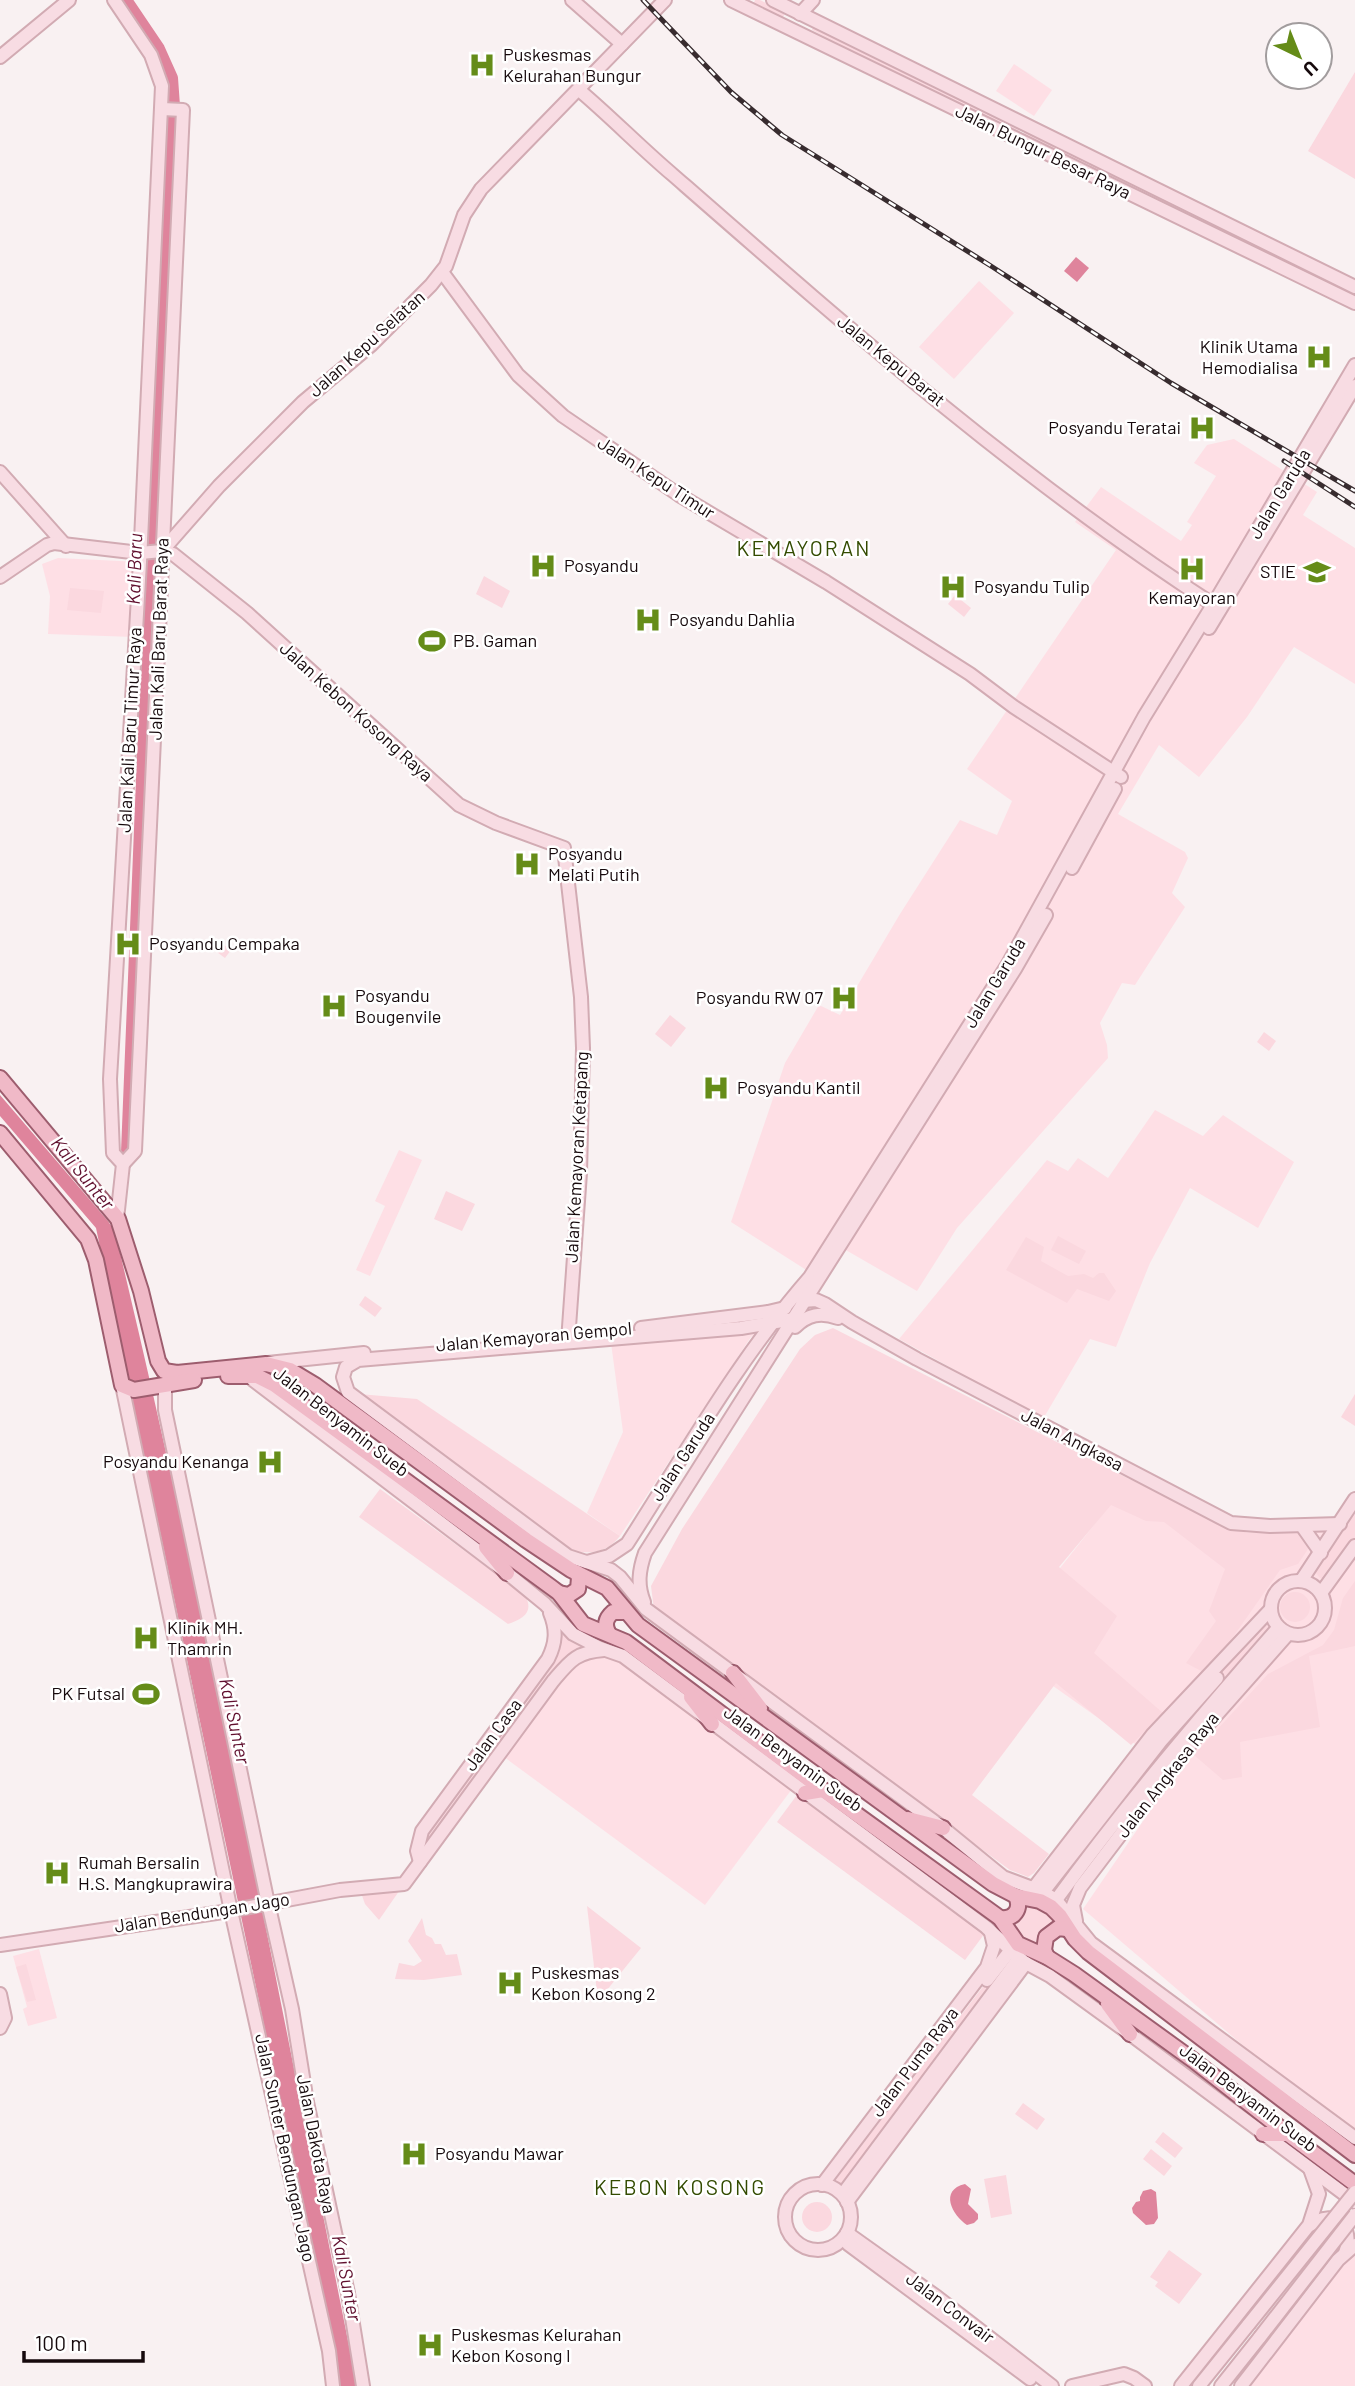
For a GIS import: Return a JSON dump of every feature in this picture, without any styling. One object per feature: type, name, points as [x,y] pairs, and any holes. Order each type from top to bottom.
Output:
[{"type":"main road","points":[[0,1078],[119,1222],[141,1291],[158,1361],[164,1371],[177,1373],[259,1364]]},
{"type":"main road","points":[[0,1133],[82,1231],[91,1246],[124,1387],[134,1390],[242,1374]]},
{"type":"main road","name":"Jalan Benyamin Sueb","points":[[259,1364],[285,1368],[315,1385],[526,1540],[582,1568],[607,1588],[625,1612],[644,1629],[993,1884],[1016,1896],[1046,1903],[1072,1928],[1088,1952],[1355,2155]]},
{"type":"main road","name":"Jalan Benyamin Sueb","points":[[242,1374],[269,1381],[302,1403],[558,1593],[583,1624],[626,1643],[677,1679],[1000,1918],[1018,1944],[1047,1957],[1101,1994],[1355,2183]]},
{"type":"main road","points":[[302,1403],[310,1403],[316,1399],[318,1392],[315,1385]]},
{"type":"main road","points":[[332,1426],[330,1418],[333,1410],[345,1407]]},
{"type":"main road","points":[[346,1451],[366,1451]]},
{"type":"main road","points":[[407,1452],[435,1457]]},
{"type":"main road","points":[[386,1481],[404,1480]]},
{"type":"main road","points":[[511,1514],[526,1540]]},
{"type":"main road","points":[[475,1533],[507,1573]]},
{"type":"main road","points":[[558,1593],[569,1595],[578,1589],[582,1568]]},
{"type":"main road","points":[[609,1634],[606,1622],[608,1616],[613,1612],[625,1612]]},
{"type":"main road","points":[[733,1673],[771,1721]]},
{"type":"main road","points":[[677,1679],[712,1724]]},
{"type":"main road","points":[[805,1793],[824,1790]]},
{"type":"main road","points":[[900,1816],[943,1828]]},
{"type":"main road","points":[[1000,1918],[1016,1914],[1019,1905],[1016,1896]]},
{"type":"main road","points":[[1047,1957],[1044,1950],[1046,1937],[1058,1928],[1072,1928]]},
{"type":"main road","points":[[1138,1978],[1148,1998]]},
{"type":"main road","points":[[1101,1994],[1130,2034]]},
{"type":"main road","points":[[1273,2094],[1300,2099]]},
{"type":"main road","points":[[1263,2134],[1288,2134]]},
{"type":"street","points":[[0,57],[69,0]]},
{"type":"street","name":"Jalan Kali Baru Timur Raya","points":[[114,0],[151,55],[174,110],[150,331],[159,393],[154,552],[110,1079],[113,1153],[123,1164],[119,1222]]},
{"type":"street","points":[[572,0],[622,44]]},
{"type":"street","name":"Jalan Kepu Selatan","points":[[154,552],[303,402],[371,345],[442,272],[464,215],[476,196],[665,0]]},
{"type":"street","name":"Jalan Bungur Besar Raya","points":[[773,0],[1355,287]]},
{"type":"street","points":[[787,29],[796,12],[813,0]]},
{"type":"street","name":"Jalan Bungur Besar Raya","points":[[739,2],[787,29],[1355,303]]},
{"type":"street","points":[[796,12],[800,28],[820,44]]},
{"type":"street","name":"Jalan Kepu Barat","points":[[579,90],[671,174],[900,369],[1080,513],[1217,608]]},
{"type":"street","name":"Jalan Kali Baru Barat Raya","points":[[123,1164],[135,1151],[159,393],[174,110]]},
{"type":"street","points":[[1312,282],[1319,270]]},
{"type":"street","name":"Jalan Kepu Timur","points":[[442,272],[518,375],[563,416],[679,495],[826,582],[963,670],[1118,775]]},
{"type":"street","name":"Jalan Garuda","points":[[627,1544],[755,1347],[783,1308],[810,1278],[1015,969],[1118,775],[1217,608],[1355,365]]},
{"type":"street","name":"Jalan Garuda","points":[[1217,608],[1355,386]]},
{"type":"street","points":[[0,472],[66,546]]},
{"type":"street","points":[[0,577],[54,543],[154,552]]},
{"type":"street","name":"Jalan Kebon Kosong Raya","points":[[154,552],[173,554],[239,607],[459,805],[506,827],[564,848]]},
{"type":"street","name":"Jalan Kemayoran Ketapang","points":[[564,848],[581,997],[583,1048],[580,1173],[568,1338]]},
{"type":"street","name":"Jalan Garuda","points":[[646,1609],[640,1592],[639,1576],[645,1553],[807,1300],[868,1193]]},
{"type":"street","name":"Jalan Kemayoran Gempol","points":[[346,1367],[358,1360],[381,1357],[724,1319],[783,1308],[807,1300]]},
{"type":"street","name":"Jalan Angkasa","points":[[807,1300],[822,1302],[917,1359],[1231,1523],[1247,1526],[1340,1524]]},
{"type":"street","name":"Jalan Angkasa","points":[[776,1348],[797,1324],[811,1315],[823,1314],[852,1322]]},
{"type":"street","name":"Jalan Kemayoran Gempol","points":[[259,1364],[568,1338],[741,1328],[794,1319]]},
{"type":"street","points":[[741,1328],[746,1330],[755,1347],[763,1343],[776,1348]]},
{"type":"street","name":"Jalan Benyamin Sueb","points":[[346,1367],[343,1377],[348,1392],[582,1568],[611,1570],[646,1609],[943,1828],[1003,1877],[1058,1897],[1072,1928],[1091,1944],[1353,2136]]},
{"type":"street","name":"Jalan Benyamin Sueb","points":[[242,1374],[263,1386],[507,1573],[545,1604],[573,1634],[604,1650],[623,1656],[893,1856],[1018,1957],[1050,1976],[1130,2034],[1355,2202]]},
{"type":"street","points":[[159,1386],[266,1903]]},
{"type":"street","points":[[124,1387],[235,1910]]},
{"type":"street","points":[[1301,1581],[1354,1504]]},
{"type":"street","points":[[1302,1526],[1317,1558],[1314,1573],[1320,1578],[1333,1577]]},
{"type":"street","points":[[627,1544],[625,1550],[629,1556],[636,1558],[645,1553]]},
{"type":"street","points":[[582,1568],[627,1544]]},
{"type":"street","points":[[1321,1593],[1355,1546]]},
{"type":"street","points":[[1301,1581],[1321,1593],[1325,1610],[1319,1626],[1304,1635],[1277,1623],[1273,1597],[1281,1586],[1301,1581]]},
{"type":"street","name":"Jalan Casa","points":[[420,1862],[417,1850],[422,1831],[548,1659],[554,1644],[555,1630],[545,1604]]},
{"type":"street","name":"Jalan Angkasa Raya","points":[[1041,1889],[1091,1823],[1239,1653],[1277,1623]]},
{"type":"street","name":"Jalan Angkasa Raya","points":[[1058,1897],[1172,1748],[1277,1623]]},
{"type":"street","name":"Jalan Angkasa Raya","points":[[1072,1928],[1073,1905],[1080,1888],[1277,1623]]},
{"type":"street","name":"Jalan Casa","points":[[404,1884],[565,1667],[575,1657],[590,1651],[604,1650]]},
{"type":"street","name":"Jalan Bendungan Jago","points":[[0,1945],[235,1910],[359,1887],[404,1884]]},
{"type":"street","name":"Jalan Dakota Raya","points":[[266,1903],[292,2009],[307,2102],[348,2293],[363,2386]]},
{"type":"street","name":"Jalan Sunter Bendungan Jago","points":[[235,1910],[329,2351],[334,2386]]},
{"type":"street","name":"Jalan Puma Raya","points":[[826,2186],[988,1967],[994,1946],[991,1933]]},
{"type":"street","name":"Jalan Puma Raya","points":[[826,2186],[1018,1957]]},
{"type":"street","name":"Jalan Puma Raya","points":[[844,2199],[1018,1957]]},
{"type":"street","points":[[0,1994],[5,2018],[0,2028]]},
{"type":"street","points":[[1309,2225],[1319,2194],[1310,2169]]},
{"type":"street","points":[[826,2186],[844,2199],[850,2219],[844,2236],[826,2249],[814,2250],[797,2243],[788,2232],[785,2218],[791,2198],[805,2187],[826,2186]]},
{"type":"street","points":[[1199,2386],[1355,2192]]},
{"type":"street","points":[[1221,2386],[1355,2215]]},
{"type":"street","points":[[1181,2386],[1309,2225],[1319,2218],[1330,2217],[1340,2221],[1348,2230],[1346,2252],[1241,2386]]},
{"type":"street","name":"Jalan Convair","points":[[844,2236],[1040,2386]]},
{"type":"street","name":"Jalan Convair","points":[[844,2236],[937,2297],[1052,2386]]},
{"type":"street","points":[[1338,2260],[1355,2245]]},
{"type":"street","points":[[1190,2386],[1197,2366]]},
{"type":"street","points":[[1233,2371],[1235,2386]]},
{"type":"street","points":[[1072,2386],[1124,2375],[1145,2386]]},
{"type":"shaded area","points":[[755,0],[785,13],[782,19],[753,5]]},
{"type":"shaded area","points":[[813,27],[1021,127],[1018,133],[899,76],[812,30]]},
{"type":"shaded area","points":[[1014,64],[1052,90],[1034,116],[996,91]]},
{"type":"shaded area","points":[[1355,72],[1355,179],[1308,151]]},
{"type":"shaded area","points":[[1026,130],[1302,265],[1299,271],[1023,135]]},
{"type":"shaded area","points":[[1076,257],[1089,268],[1077,282],[1064,271]]},
{"type":"shaded area","points":[[979,281],[1014,313],[954,379],[919,347]]},
{"type":"shaded area","points":[[1234,439],[1317,492],[1303,515],[1355,548],[1355,684],[1294,647],[1247,717],[1199,777],[1159,745],[1118,814],[1185,852],[1188,858],[1172,893],[1185,907],[1135,985],[1122,983],[1100,1023],[1108,1058],[957,1228],[917,1291],[844,1249],[815,1295],[751,1337],[620,1536],[587,1513],[623,1432],[609,1328],[719,1316],[781,1304],[811,1273],[731,1222],[785,1063],[819,1005],[840,1015],[960,820],[997,835],[1012,801],[967,769],[1116,550],[1075,522],[1101,487],[1181,541],[1192,525],[1187,522],[1216,476],[1194,463],[1207,445]]},
{"type":"shaded area","points":[[58,558],[140,562],[134,637],[48,634],[50,596],[42,564]]},
{"type":"shaded area","points":[[484,576],[510,591],[502,608],[476,594]]},
{"type":"shaded area","points":[[70,588],[104,591],[101,613],[67,610]]},
{"type":"shaded area","points":[[955,595],[971,608],[964,617],[948,604]]},
{"type":"shaded area","points":[[216,939],[231,950],[225,958],[210,947]]},
{"type":"shaded area","points":[[670,1015],[686,1028],[671,1047],[655,1034]]},
{"type":"shaded area","points":[[1264,1032],[1276,1041],[1269,1051],[1257,1042]]},
{"type":"shaded area","points":[[0,1095],[115,1232],[212,1663],[357,2386],[340,2386],[96,1228],[0,1116]]},
{"type":"shaded area","points":[[1155,1110],[1203,1136],[1223,1115],[1294,1162],[1258,1228],[1190,1188],[1150,1263],[1116,1347],[1090,1339],[1043,1419],[899,1339],[1047,1160],[1068,1171],[1078,1158],[1108,1178]]},
{"type":"shaded area","points":[[399,1150],[422,1160],[370,1276],[356,1270],[385,1206],[375,1201]]},
{"type":"shaded area","points":[[446,1191],[475,1204],[462,1231],[434,1219]]},
{"type":"shaded area","points":[[1058,1236],[1086,1251],[1079,1264],[1051,1250]]},
{"type":"shaded area","points":[[1026,1237],[1044,1247],[1041,1261],[1068,1276],[1084,1274],[1093,1278],[1104,1273],[1116,1291],[1109,1301],[1077,1289],[1067,1303],[1006,1270]]},
{"type":"shaded area","points":[[365,1296],[382,1308],[375,1317],[359,1305]]},
{"type":"shaded area","points":[[833,1328],[1212,1521],[1247,1533],[1300,1533],[1312,1543],[1298,1564],[1280,1570],[1207,1674],[1186,1663],[1216,1621],[1209,1611],[1225,1569],[1164,1522],[1146,1521],[1111,1505],[1059,1567],[1117,1616],[1094,1653],[1163,1713],[1131,1745],[1056,1683],[972,1795],[1049,1854],[1028,1877],[1010,1870],[654,1610],[651,1586],[682,1529],[800,1349],[815,1335]]},
{"type":"shaded area","points":[[359,1394],[417,1399],[620,1536],[610,1546],[598,1551],[571,1551]]},
{"type":"shaded area","points":[[1355,1394],[1355,1426],[1341,1417]]},
{"type":"shaded area","points":[[1138,1469],[1231,1517],[1276,1523],[1336,1519],[1355,1491],[1355,2135],[1334,2123],[1083,1909],[1176,1773],[998,1647]]},
{"type":"shaded area","points":[[380,1489],[525,1595],[528,1601],[526,1614],[508,1624],[359,1517]]},
{"type":"shaded area","points":[[1355,1505],[1355,1545],[1326,1579],[1320,1578],[1313,1569]]},
{"type":"shaded area","points":[[1355,1581],[1355,1646],[1309,1656],[1320,1727],[1240,1742],[1242,1777],[1223,1780],[1194,1755],[1268,1674],[1323,1645],[1334,1630],[1343,1598]]},
{"type":"shaded area","points":[[1295,1592],[1306,1596],[1310,1607],[1306,1618],[1295,1622],[1284,1618],[1280,1607],[1284,1596]]},
{"type":"shaded area","points":[[1272,1619],[1275,1624],[1059,1902],[1048,1887],[1184,1716]]},
{"type":"shaded area","points":[[562,1623],[604,1650],[575,1657],[420,1862],[419,1840],[548,1659]]},
{"type":"shaded area","points":[[604,1650],[795,1785],[705,1905],[500,1754],[572,1660]]},
{"type":"shaded area","points":[[797,1795],[985,1933],[965,1960],[777,1822]]},
{"type":"shaded area","points":[[404,1884],[379,1920],[365,1904],[359,1887]]},
{"type":"shaded area","points":[[1040,1901],[1067,1929],[1032,1952],[1006,1919],[1019,1905]]},
{"type":"shaded area","points":[[587,1906],[641,1948],[598,2001]]},
{"type":"shaded area","points":[[422,1918],[426,1935],[432,1938],[435,1944],[441,1944],[446,1955],[457,1954],[462,1975],[424,1980],[395,1979],[399,1963],[414,1966],[422,1961],[408,1941]]},
{"type":"shaded area","points":[[39,1949],[57,2018],[28,2026],[23,2009],[27,2007],[13,1956]]},
{"type":"shaded area","points":[[1010,1951],[1024,1962],[842,2195],[830,2187]]},
{"type":"shaded area","points":[[26,1964],[36,2000],[27,2002],[16,1967]]},
{"type":"shaded area","points":[[1023,2103],[1045,2119],[1037,2130],[1015,2114]]},
{"type":"shaded area","points":[[1163,2132],[1183,2148],[1175,2158],[1155,2142]]},
{"type":"shaded area","points":[[1151,2149],[1172,2166],[1164,2176],[1143,2159]]},
{"type":"shaded area","points":[[1006,2175],[1012,2214],[991,2218],[984,2179]]},
{"type":"shaded area","points":[[965,2184],[971,2189],[968,2204],[978,2214],[974,2223],[967,2225],[953,2209],[950,2197],[957,2187]]},
{"type":"shaded area","points":[[1151,2189],[1156,2192],[1158,2218],[1154,2224],[1146,2225],[1133,2213],[1132,2208],[1140,2201],[1143,2191]]},
{"type":"shaded area","points":[[817,2202],[828,2206],[832,2217],[828,2228],[817,2232],[806,2228],[802,2217],[806,2206]]},
{"type":"shaded area","points":[[1355,2245],[1355,2386],[1241,2386]]},
{"type":"shaded area","points":[[1169,2250],[1202,2274],[1179,2304],[1155,2286],[1158,2282],[1150,2277]]},
{"type":"waterway","name":"Kali Baru","points":[[125,0],[158,49],[171,78],[173,106],[128,1152]]},
{"type":"railway","points":[[643,0],[731,92],[782,135],[1171,383],[1355,491]]},
{"type":"railway","points":[[1284,461],[1355,507]]},
{"type":"place","name":"Puskesmas Kelurahan Bungur","points":[[482,65]]},
{"type":"place","name":"Klinik Utama Hemodialisa","points":[[1319,357]]},
{"type":"place","name":"Posyandu Teratai","points":[[1202,428]]},
{"type":"place","name":"Posyandu","points":[[543,566]]},
{"type":"place","name":"Kemayoran","points":[[1192,569]]},
{"type":"place","name":"STIE","points":[[1317,572]]},
{"type":"place","name":"Posyandu Tulip","points":[[953,587]]},
{"type":"place","name":"Posyandu Dahlia","points":[[648,620]]},
{"type":"place","name":"PB. Gaman","points":[[432,641]]},
{"type":"place","name":"Posyandu Melati Putih","points":[[527,864]]},
{"type":"place","name":"Posyandu Cempaka","points":[[128,944]]},
{"type":"place","name":"Posyandu RW 07","points":[[844,998]]},
{"type":"place","name":"Posyandu Bougenvile","points":[[334,1006]]},
{"type":"place","name":"Posyandu Kantil","points":[[716,1088]]},
{"type":"place","name":"Posyandu Kenanga","points":[[270,1462]]},
{"type":"place","name":"Klinik MH. Thamrin","points":[[146,1638]]},
{"type":"place","name":"PK Futsal","points":[[146,1694]]},
{"type":"place","name":"Rumah Bersalin H.S. Mangkuprawira","points":[[57,1873]]},
{"type":"place","name":"Puskesmas Kebon Kosong 2","points":[[510,1983]]},
{"type":"place","name":"Posyandu Mawar","points":[[414,2154]]},
{"type":"place","name":"Puskesmas Kelurahan Kebon Kosong I","points":[[430,2345]]},
{"type":"district","name":"KEMAYORAN","points":[[804,549]]},
{"type":"district","name":"KEBON KOSONG","points":[[680,2188]]},
{"type":"water label","name":"Kali Sunter","points":[[83,1173]]},
{"type":"water label","name":"Kali Sunter","points":[[235,1721]]},
{"type":"water label","name":"Kali Sunter","points":[[347,2278]]}]
